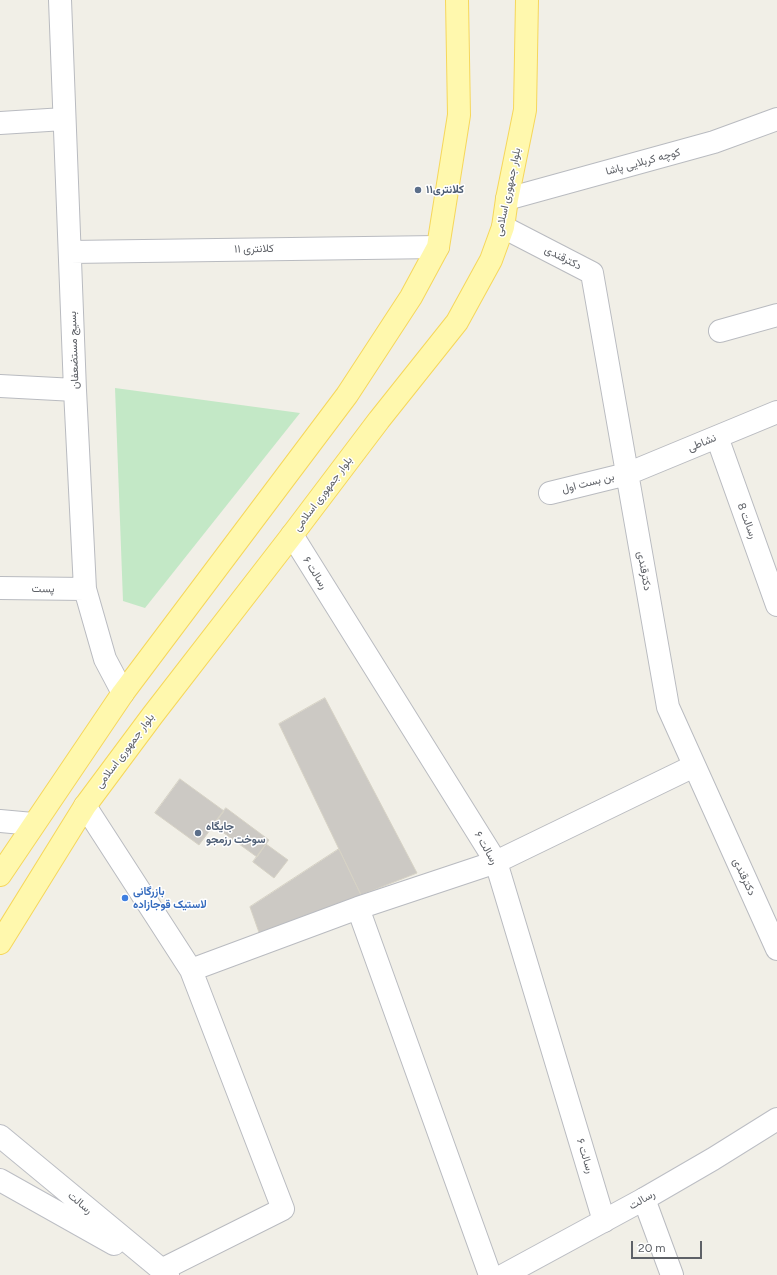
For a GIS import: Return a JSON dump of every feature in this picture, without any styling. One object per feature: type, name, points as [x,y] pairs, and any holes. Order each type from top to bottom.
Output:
[{"type":"main road","points":[[0,875],[122,693],[347,395],[411,297],[438,247],[459,115],[457,0]]},
{"type":"main road","name":"بلوار جمهوری اسلامی","points":[[0,943],[85,806],[152,716],[292,536],[378,420],[457,322],[491,260],[503,227],[506,199],[525,110],[527,0]]},
{"type":"street","name":"بسیج مستضعفان","points":[[60,0],[75,390],[85,590],[104,659],[122,693]]},
{"type":"street","points":[[0,123],[64,119]]},
{"type":"street","name":"کوچه کربلایی پاشا","points":[[506,199],[714,142],[777,119]]},
{"type":"street","name":"دکترقندی","points":[[503,227],[592,273],[668,708],[777,949]]},
{"type":"street","name":"کلانتری ۱۱","points":[[70,252],[438,247]]},
{"type":"street","points":[[720,331],[777,315]]},
{"type":"street","points":[[0,386],[75,390]]},
{"type":"street","name":"نشاطی","points":[[627,474],[777,412]]},
{"type":"street","name":"رسالت 8","points":[[717,437],[777,605]]},
{"type":"street","name":"بن بست اول","points":[[550,493],[627,474]]},
{"type":"street","name":"رسالت ۶","points":[[292,536],[496,862],[604,1221]]},
{"type":"street","name":"پست","points":[[0,588],[85,590]]},
{"type":"street","points":[[191,970],[358,908],[496,862],[694,766]]},
{"type":"street","points":[[85,806],[191,970],[284,1209],[164,1272]]},
{"type":"street","points":[[0,822],[33,824]]},
{"type":"street","points":[[358,908],[490,1275]]},
{"type":"street","name":"رسالت","points":[[504,1275],[644,1199],[713,1159],[777,1119]]},
{"type":"street","name":"رسالت","points":[[0,1136],[164,1272]]},
{"type":"street","name":"رسالت","points":[[0,1180],[164,1272]]},
{"type":"street","points":[[644,1199],[672,1275]]},
{"type":"green space","points":[[115,388],[300,413],[145,608],[123,601]]},
{"type":"building","points":[[325,698],[417,873],[361,895],[279,724]]},
{"type":"building","points":[[180,779],[224,811],[199,845],[155,813]]},
{"type":"building","points":[[226,808],[269,840],[257,857],[213,825]]},
{"type":"building","points":[[266,844],[288,860],[274,878],[253,862]]},
{"type":"building","points":[[339,849],[361,895],[261,938],[250,907]]},
{"type":"place","name":"کلانتری۱۱","points":[[418,190]]},
{"type":"place","name":"جایگاه سوخت رزمجو","points":[[198,833]]},
{"type":"place","name":"بازرگانی لاستیک قوجازاده","points":[[125,898]]}]
